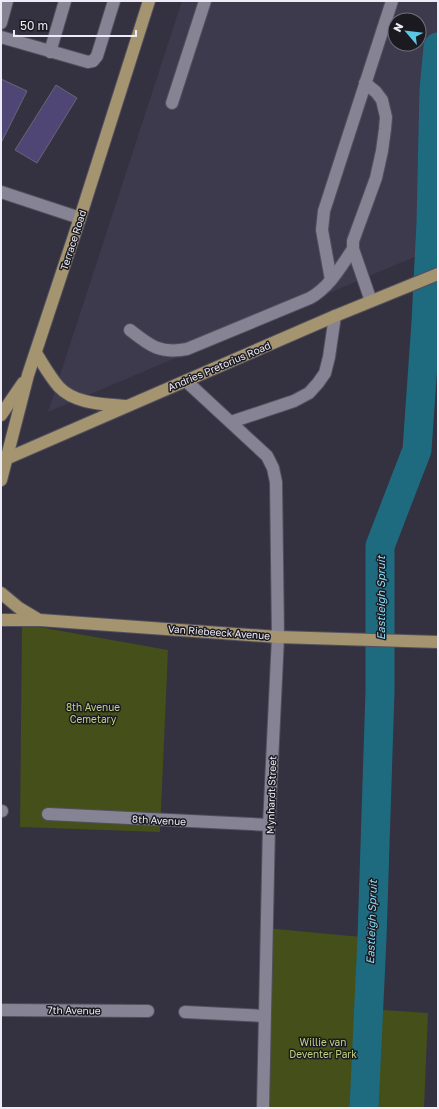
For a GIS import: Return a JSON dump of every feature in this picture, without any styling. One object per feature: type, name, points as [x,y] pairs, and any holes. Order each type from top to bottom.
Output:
[{"type":"main road","name":"Terrace Road","points":[[1,480],[3,461],[28,375],[149,1]]},
{"type":"main road","name":"Andries Pretorius Road","points":[[3,461],[335,316],[438,274]]},
{"type":"main road","points":[[36,353],[52,378],[66,393],[75,398],[102,404],[126,406]]},
{"type":"main road","points":[[1,415],[28,375]]},
{"type":"main road","points":[[1,593],[19,608],[40,620]]},
{"type":"main road","name":"Van Riebeeck Avenue","points":[[1,620],[40,620],[352,640],[438,642]]},
{"type":"street","points":[[1,23],[7,1]]},
{"type":"street","points":[[50,52],[65,1]]},
{"type":"street","points":[[1,37],[88,62],[93,61],[97,56],[114,1]]},
{"type":"street","points":[[172,103],[205,1]]},
{"type":"street","points":[[331,280],[322,230],[324,211],[392,1]]},
{"type":"street","points":[[365,83],[376,92],[382,100],[386,117],[376,178],[352,242],[353,248],[376,299]]},
{"type":"street","points":[[1,192],[80,218]]},
{"type":"street","points":[[130,330],[147,344],[156,348],[176,351],[186,349],[318,294],[331,280],[353,248]]},
{"type":"street","points":[[231,422],[294,401],[309,393],[325,373],[335,316]]},
{"type":"street","name":"Mynhardt Street","points":[[186,381],[267,456],[273,468],[276,482],[278,636],[269,825],[263,1108]]},
{"type":"street","name":"8th Avenue","points":[[48,814],[269,825]]},
{"type":"street","name":"7th Avenue","points":[[1,1010],[148,1011]]},
{"type":"street","points":[[185,1012],[265,1016]]},
{"type":"shaded area","points":[[182,1],[438,1],[438,247],[48,412]]},
{"type":"green space","name":"8th Avenue Cemetary","points":[[22,624],[168,650],[160,832],[20,827]]},
{"type":"green space","name":"Willie van Deventer Park","points":[[266,928],[372,938],[369,1009],[428,1013],[424,1108],[262,1108]]},
{"type":"building","points":[[1,79],[27,91],[1,143]]},
{"type":"building","points":[[56,85],[77,98],[37,163],[15,150]]},
{"type":"waterway","name":"Eastleigh Spruit","points":[[364,1108],[372,938],[380,691],[380,546],[417,450],[426,322],[431,223],[434,90],[438,47]]}]
